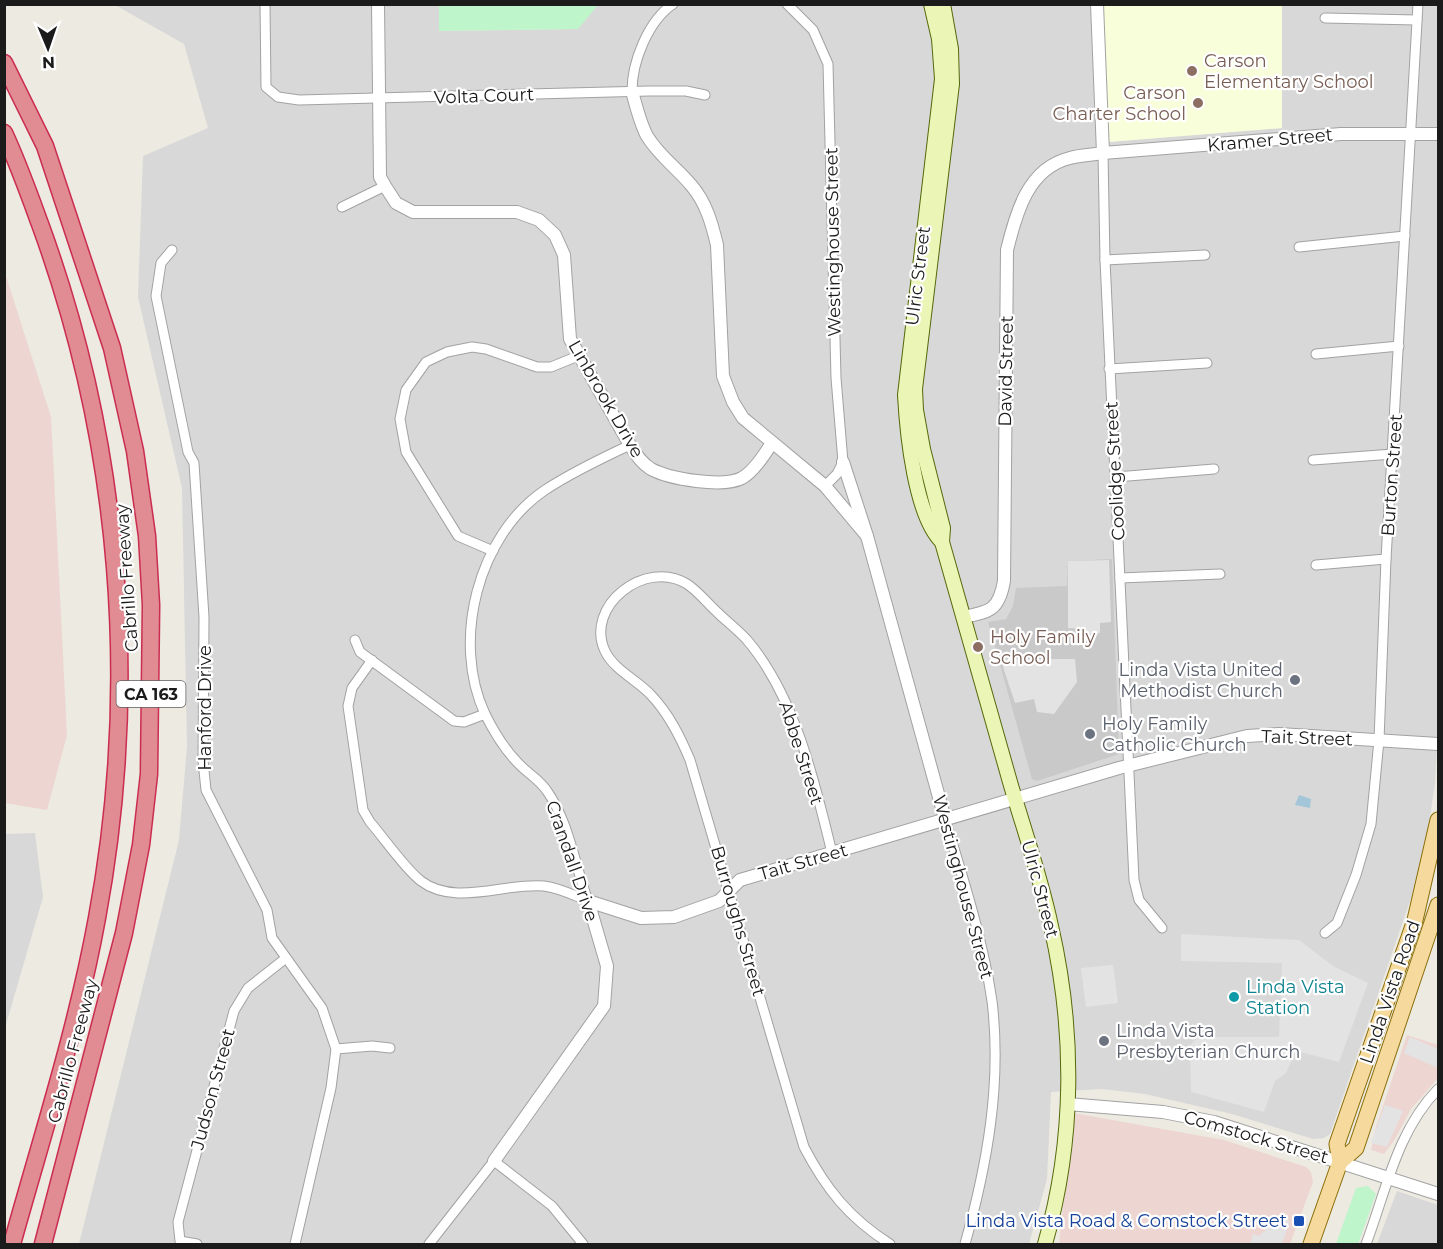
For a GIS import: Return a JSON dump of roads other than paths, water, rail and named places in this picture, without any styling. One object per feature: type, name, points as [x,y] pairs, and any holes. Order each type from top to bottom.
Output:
[{"type":"highway","name":"Cabrillo Freeway","points":[[4,63],[45,146],[112,348],[135,451],[147,536],[151,604],[149,774],[141,845],[124,933],[43,1245]]},
{"type":"highway","name":"Cabrillo Freeway","points":[[4,134],[60,278],[86,376],[109,515],[117,590],[120,678],[116,779],[97,920],[75,1013],[12,1245]]},
{"type":"highway","points":[[4,157],[22,176]]},
{"type":"main road","name":"Ulric Street","points":[[932,4],[939,39],[942,79],[905,395],[907,431],[912,461],[931,532],[942,543]]},
{"type":"main road","name":"Ulric Street","points":[[943,4],[951,48],[952,84],[915,389],[916,410],[943,528],[942,543],[1046,904],[1060,968],[1068,1044],[1068,1104],[1060,1172],[1045,1245]]},
{"type":"main road","name":"Linda Vista Road","points":[[1311,1245],[1340,1162],[1337,1144],[1415,920],[1438,820]]},
{"type":"main road","name":"Linda Vista Road","points":[[1340,1162],[1356,1148],[1438,905]]},
{"type":"street","name":"Volta Court","points":[[265,4],[266,87],[278,97],[299,100],[632,91],[686,91],[705,95]]},
{"type":"street","points":[[342,207],[385,186],[380,177],[378,4]]},
{"type":"street","points":[[673,4],[666,9],[647,36],[635,70],[632,91],[647,135],[663,158],[692,185],[706,208],[717,245],[723,376],[743,418],[825,486],[867,536]]},
{"type":"street","name":"Westinghouse Street","points":[[787,4],[813,30],[828,64],[836,378],[843,462],[867,536],[983,952],[992,1002],[994,1043],[990,1134],[982,1184],[965,1245]]},
{"type":"street","name":"Coolidge Street","points":[[1097,4],[1109,369],[1131,765],[1134,880],[1139,900],[1162,927]]},
{"type":"street","name":"Burton Street","points":[[1325,933],[1337,923],[1356,875],[1371,824],[1379,740],[1386,559],[1418,4]]},
{"type":"street","points":[[1325,18],[1417,20]]},
{"type":"street","name":"Kramer Street","points":[[1103,153],[1341,134],[1410,132],[1438,134]]},
{"type":"street","name":"David Street","points":[[963,617],[989,611],[1000,600],[1004,581],[1007,250],[1015,218],[1029,187],[1041,172],[1070,158],[1103,153]]},
{"type":"street","name":"Linbrook Drive","points":[[385,186],[396,203],[413,212],[517,212],[539,220],[555,235],[564,255],[568,331],[578,356],[640,460],[668,476],[724,483],[741,478],[772,443]]},
{"type":"street","points":[[1299,247],[1405,236]]},
{"type":"street","name":"Hanford Drive","points":[[172,250],[160,263],[156,296],[188,452],[194,463],[204,617],[203,761],[206,790],[267,910],[272,938],[322,1008],[336,1049],[331,1088],[295,1245]]},
{"type":"street","points":[[1105,260],[1205,255]]},
{"type":"street","points":[[1316,354],[1400,346]]},
{"type":"street","points":[[493,551],[458,536],[406,452],[400,419],[406,390],[426,362],[447,352],[472,347],[486,349],[537,367],[551,367],[578,356]]},
{"type":"street","points":[[1109,369],[1207,363]]},
{"type":"street","name":"Crandall Drive","points":[[429,1245],[494,1161],[604,1006],[607,966],[558,810],[548,791],[537,778],[518,764],[485,714],[476,691],[472,669],[473,606],[483,571],[513,519],[544,490],[630,446]]},
{"type":"street","points":[[1313,460],[1393,454]]},
{"type":"street","points":[[825,486],[843,462]]},
{"type":"street","points":[[1116,477],[1214,469]]},
{"type":"street","points":[[1316,566],[1386,559]]},
{"type":"street","points":[[1120,578],[1220,574]]},
{"type":"street","name":"Abbe Street","points":[[616,595],[630,584],[648,577],[667,577],[686,584],[747,640],[779,689],[795,726],[832,853]]},
{"type":"street","name":"Burroughs Street","points":[[616,595],[603,621],[604,650],[613,663],[649,693],[666,712],[690,760],[804,1146],[817,1172],[844,1208],[863,1227],[890,1245]]},
{"type":"street","points":[[355,640],[360,652],[454,721],[464,722],[485,714]]},
{"type":"street","name":"Tait Street","points":[[372,660],[352,688],[348,706],[363,810],[370,822],[421,881],[441,890],[459,892],[542,886],[558,888],[588,901],[641,918],[674,917],[719,901],[740,880],[1131,765],[1247,736],[1279,734],[1438,744]]},
{"type":"street","name":"Judson Street","points":[[196,1245],[180,1241],[178,1222],[234,1011],[248,988],[286,958]]},
{"type":"street","points":[[336,1049],[372,1046],[390,1048]]},
{"type":"street","points":[[1366,1245],[1405,1134],[1424,1104],[1438,1089]]},
{"type":"street","name":"Comstock Street","points":[[1068,1104],[1196,1118],[1438,1194]]},
{"type":"street","points":[[494,1161],[552,1206],[583,1245]]},
{"type":"water","points":[[1299,795],[1311,799],[1310,808],[1295,805]]},
{"type":"place","name":"Carson Elementary School","points":[[1192,71]]},
{"type":"place","name":"Carson Charter School","points":[[1198,103]]},
{"type":"place","name":"Holy Family School","points":[[978,647]]},
{"type":"place","name":"Linda Vista United Methodist Church","points":[[1295,680]]},
{"type":"place","name":"Holy Family Catholic Church","points":[[1090,734]]},
{"type":"place","name":"Linda Vista Station","points":[[1234,997]]},
{"type":"place","name":"Linda Vista Presbyterian Church","points":[[1104,1041]]},
{"type":"place","name":"Linda Vista Road & Comstock Street","points":[[1299,1221]]}]
